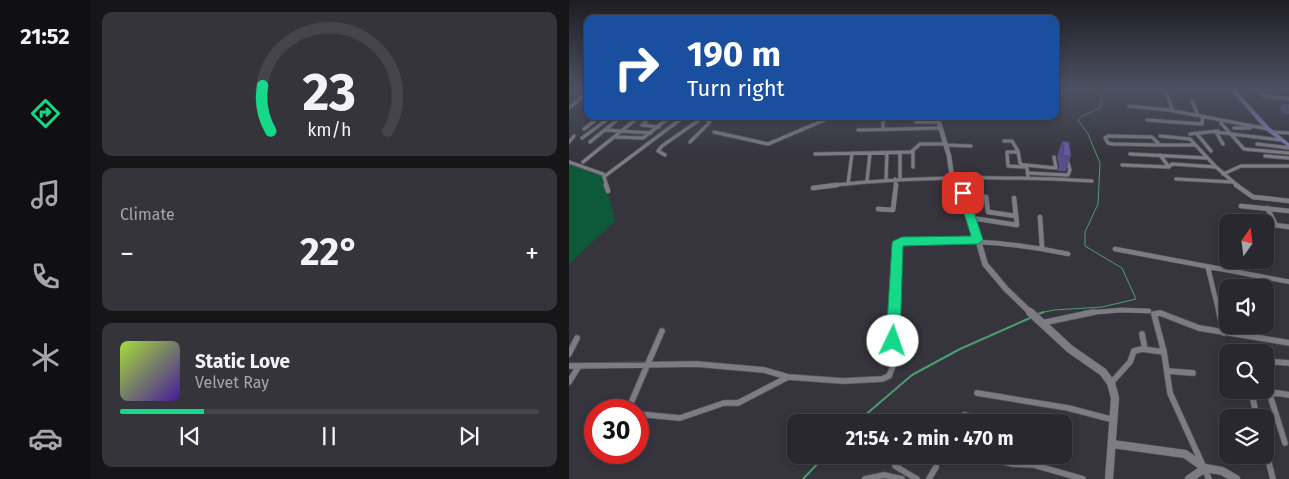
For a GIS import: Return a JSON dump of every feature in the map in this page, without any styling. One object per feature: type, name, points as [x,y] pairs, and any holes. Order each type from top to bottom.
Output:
[{"type":"main road","points":[[1249,111],[1260,120]]},
{"type":"main road","points":[[1252,111],[1270,131],[1287,144]]},
{"type":"street","points":[[1175,111],[1270,131],[1289,133]]},
{"type":"street","points":[[1147,120],[1202,124],[1203,116]]},
{"type":"street","points":[[583,129],[595,120]]},
{"type":"street","points":[[582,138],[607,120]]},
{"type":"street","points":[[590,142],[616,120]]},
{"type":"street","points":[[583,162],[636,120]]},
{"type":"street","points":[[648,120],[642,125],[659,126]]},
{"type":"street","points":[[615,137],[641,138],[651,133],[666,120]]},
{"type":"street","points":[[605,176],[680,120]]},
{"type":"street","points":[[665,155],[659,152],[659,149],[700,120]]},
{"type":"street","points":[[690,142],[709,123],[708,120]]},
{"type":"street","points":[[714,132],[768,144],[825,120]]},
{"type":"street","points":[[883,121],[883,129]]},
{"type":"street","points":[[916,122],[938,122]]},
{"type":"street","points":[[858,130],[938,122]]},
{"type":"street","points":[[938,122],[946,144],[952,177],[964,196],[985,264],[1006,289],[1041,323],[1071,349],[1103,372],[1111,383],[1115,398],[1109,479]]},
{"type":"street","points":[[1221,123],[1244,149],[1289,153]]},
{"type":"street","points":[[1234,128],[1256,127]]},
{"type":"street","points":[[605,130],[651,133]]},
{"type":"street","points":[[1190,134],[1197,134],[1207,130],[1218,131],[1287,144]]},
{"type":"street","points":[[1218,131],[1216,134],[1223,144]]},
{"type":"street","points":[[1197,134],[1211,151]]},
{"type":"street","points":[[569,142],[574,136]]},
{"type":"street","points":[[1160,145],[1152,137],[1108,136],[1105,140],[1110,144],[1160,145],[1195,145]]},
{"type":"street","points":[[1160,136],[1190,139],[1223,174],[1249,196],[1289,200]]},
{"type":"street","points":[[1004,141],[1013,141],[1020,163],[1025,166],[1028,175]]},
{"type":"street","points":[[913,167],[913,151],[918,144],[971,146]]},
{"type":"street","points":[[931,144],[931,150]]},
{"type":"street","points":[[1257,144],[1287,144]]},
{"type":"street","points":[[815,154],[913,151]]},
{"type":"street","points":[[886,179],[887,152]]},
{"type":"street","points":[[879,209],[893,210],[900,152]]},
{"type":"street","points":[[1018,152],[1007,152],[1008,166],[1056,168],[1055,157]]},
{"type":"street","points":[[847,184],[852,153]]},
{"type":"street","points":[[867,181],[870,153]]},
{"type":"street","points":[[1130,154],[1207,158]]},
{"type":"street","points":[[1160,155],[1169,167]]},
{"type":"street","points":[[1265,156],[1289,158]]},
{"type":"street","points":[[813,188],[886,179],[1068,175],[1071,170],[1067,159]]},
{"type":"street","points":[[569,162],[600,172],[605,176],[608,191]]},
{"type":"street","points":[[1253,163],[1289,165]]},
{"type":"street","points":[[1122,165],[1169,167],[1172,164],[1216,167]]},
{"type":"street","points":[[1223,174],[1241,166],[1289,165]]},
{"type":"street","points":[[1028,175],[1092,181]]},
{"type":"street","points":[[1176,179],[1232,182]]},
{"type":"street","points":[[964,196],[986,197],[988,212],[1016,216]]},
{"type":"street","points":[[972,218],[1017,225],[1014,198]]},
{"type":"street","points":[[1241,206],[1289,211]]},
{"type":"street","points":[[1267,208],[1275,222]]},
{"type":"street","points":[[1040,217],[1042,247]]},
{"type":"street","points":[[1274,225],[1289,227]]},
{"type":"street","points":[[569,366],[648,363],[713,364],[776,371],[788,376],[809,380],[882,379],[889,376],[893,366],[897,244],[902,241],[978,240],[1042,247],[1068,254]]},
{"type":"street","points":[[1115,249],[1289,282]]},
{"type":"street","points":[[1208,268],[1219,312]]},
{"type":"street","points":[[1041,323],[1080,314],[1127,309],[1149,311]]},
{"type":"street","points":[[1209,479],[1170,393],[1164,352],[1154,316],[1155,312],[1199,328],[1219,331]]},
{"type":"street","points":[[633,399],[662,330]]},
{"type":"street","points":[[1142,334],[1145,349]]},
{"type":"street","points":[[1236,334],[1289,343]]},
{"type":"street","points":[[569,354],[577,338]]},
{"type":"street","points":[[1111,383],[1130,362],[1134,351],[1145,349],[1164,352]]},
{"type":"street","points":[[1274,362],[1289,363]]},
{"type":"street","points":[[569,382],[579,366]]},
{"type":"street","points":[[1167,371],[1193,374]]},
{"type":"street","points":[[649,415],[675,418],[724,403],[738,403],[788,376]]},
{"type":"street","points":[[977,393],[1068,408],[1114,420]]},
{"type":"street","points":[[1274,393],[1289,395]]},
{"type":"street","points":[[1271,399],[1285,444]]},
{"type":"street","points":[[1112,444],[1185,454],[1205,468],[1222,471],[1236,479]]},
{"type":"street","points":[[896,464],[895,466],[917,479]]},
{"type":"street","points":[[1013,464],[1034,465],[1083,479]]},
{"type":"street","points":[[1269,464],[1273,479]]},
{"type":"street","points":[[929,479],[935,467]]},
{"type":"street","points":[[1189,479],[1205,468]]},
{"type":"street","points":[[865,479],[872,476],[897,476],[902,479]]},
{"type":"green space","points":[[569,164],[604,174],[615,221],[569,264]]},
{"type":"building","points":[[1062,141],[1069,142],[1071,156],[1062,156],[1064,152]]},
{"type":"waterway","points":[[1043,312],[1102,307],[1136,299],[1122,268],[1085,246],[1085,232],[1098,204],[1100,163],[1088,134],[1078,120],[1092,111]]},
{"type":"waterway","points":[[1038,314],[1043,312]]},
{"type":"waterway","points":[[866,414],[912,375],[960,349],[1030,318]]},
{"type":"waterway","points":[[803,479],[817,464]]},
{"type":"route","points":[[893,341],[897,244],[902,241],[978,240],[963,193]]}]
